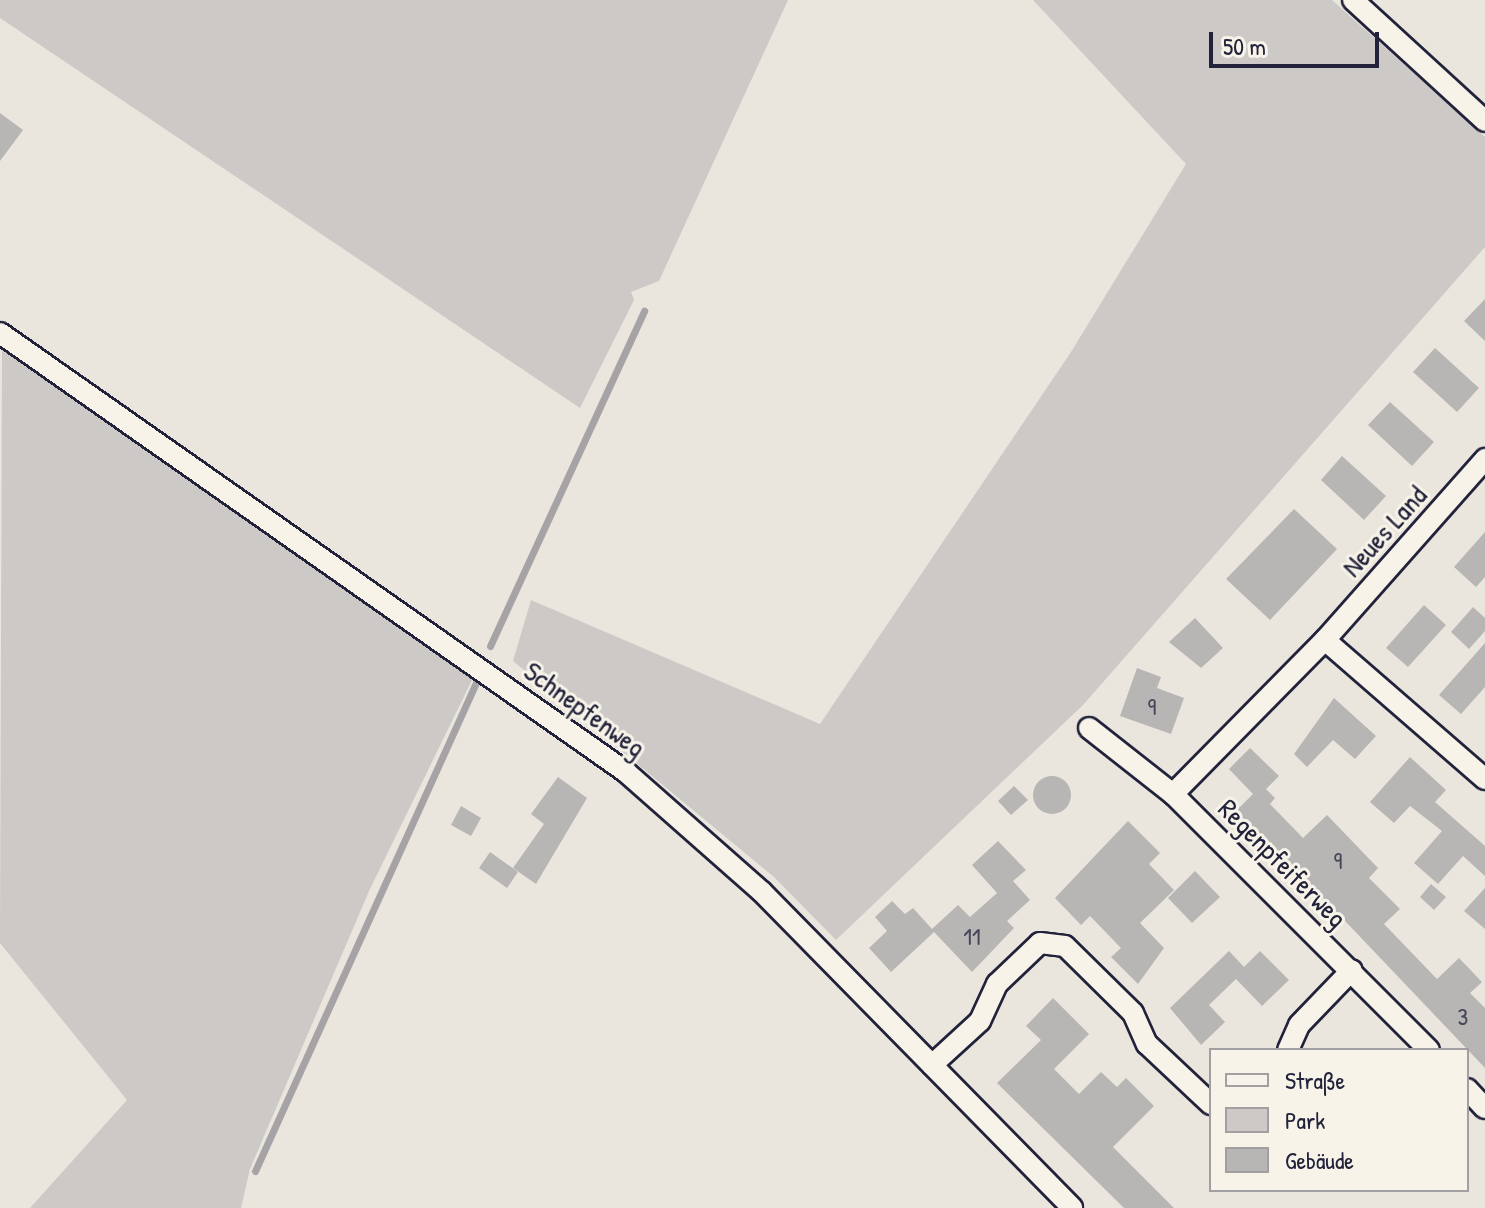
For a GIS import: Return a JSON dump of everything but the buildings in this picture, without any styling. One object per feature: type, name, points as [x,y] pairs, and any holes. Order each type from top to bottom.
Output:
[{"type":"street","points":[[1353,0],[1485,121]]},
{"type":"street","name":"Schnepfenweg","points":[[0,333],[626,772],[761,891],[1072,1208]]},
{"type":"street","name":"Neues Land","points":[[1173,794],[1325,640],[1485,459]]},
{"type":"street","points":[[1325,640],[1485,779]]},
{"type":"street","name":"Regenpfeiferweg","points":[[1089,728],[1173,794],[1427,1048]]},
{"type":"street","points":[[932,1065],[980,1021],[997,984],[1040,943],[1065,946],[1133,1013],[1147,1044],[1209,1102]]},
{"type":"street","points":[[1289,1048],[1299,1025],[1352,970]]},
{"type":"street","points":[[1469,1091],[1485,1108]]},
{"type":"green space","points":[[0,0],[788,0],[659,281],[631,292],[634,300],[580,408],[0,18]]},
{"type":"green space","points":[[1033,0],[1332,0],[1485,137],[1485,247],[1083,705],[836,940],[774,877],[513,661],[531,600],[820,724],[1071,352],[1186,164]]},
{"type":"green space","points":[[2,343],[474,676],[370,889],[250,1169],[241,1208],[30,1208],[127,1100],[0,943]]},
{"type":"waterway","points":[[490,646],[644,311]]},
{"type":"waterway","points":[[255,1171],[479,676]]}]
